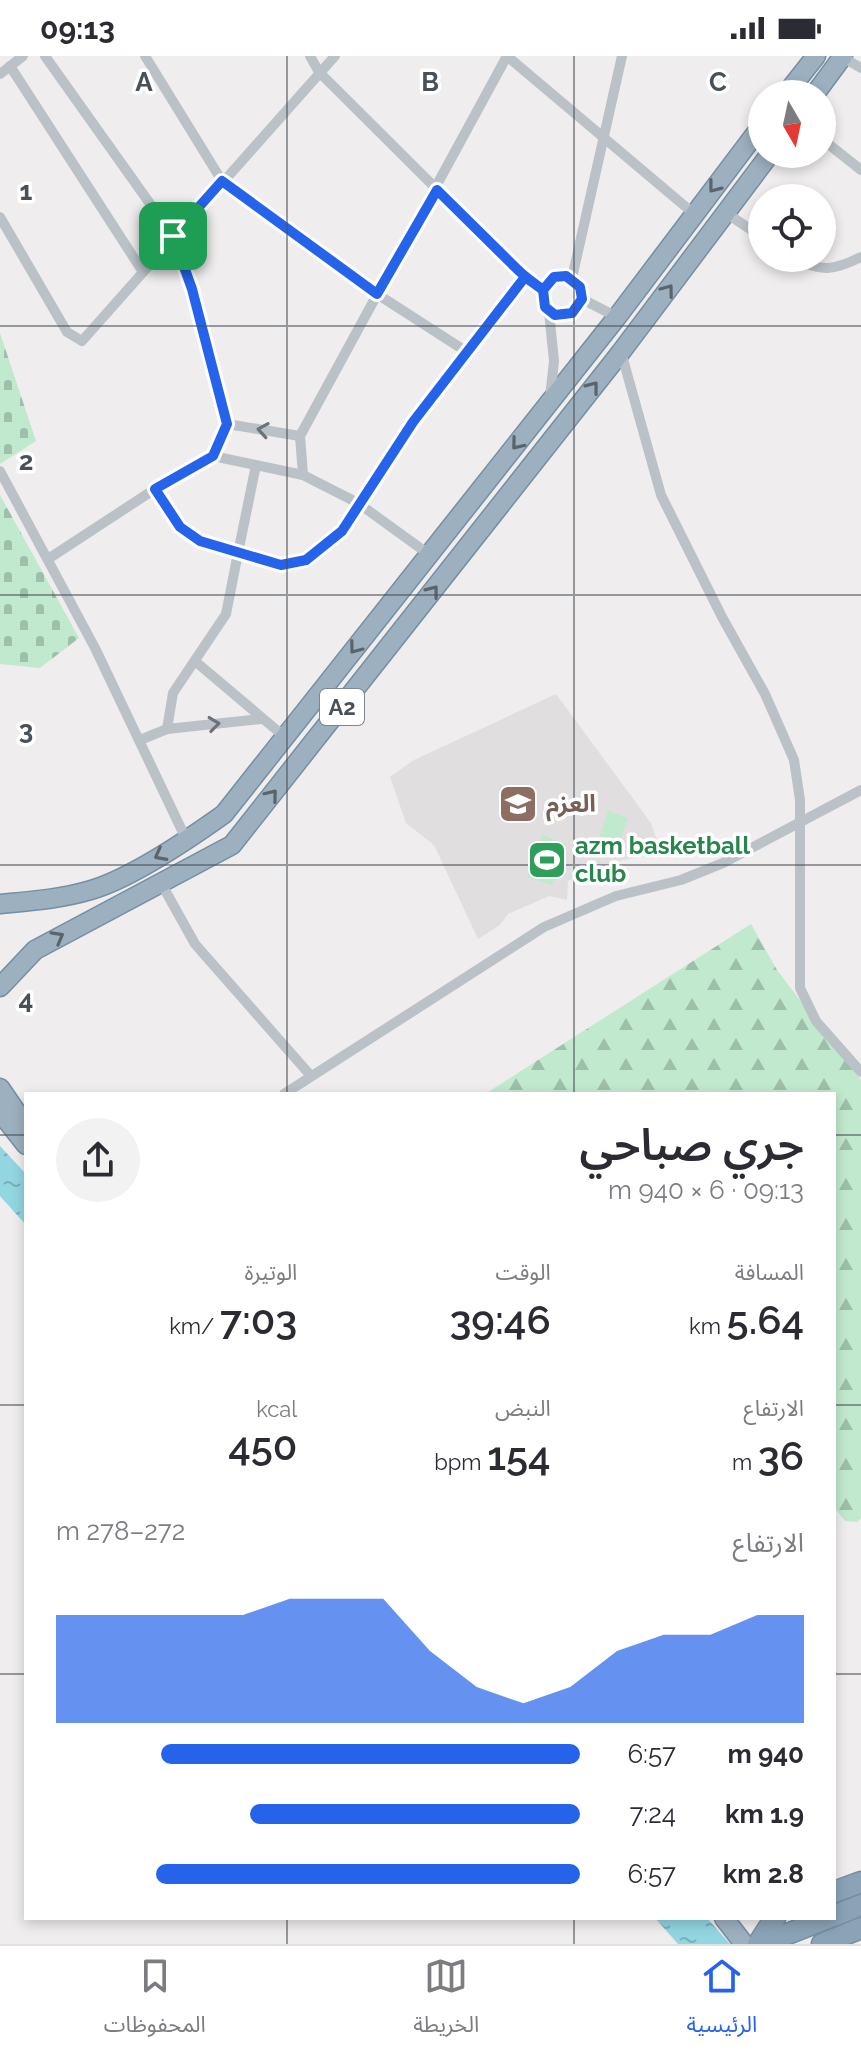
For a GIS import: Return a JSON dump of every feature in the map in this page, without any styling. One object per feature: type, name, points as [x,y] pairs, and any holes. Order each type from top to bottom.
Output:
[{"type":"highway","points":[[797,80],[816,56]]},
{"type":"highway","points":[[825,80],[842,57]]},
{"type":"highway","name":"A2","points":[[0,904],[57,898],[95,889],[187,841],[224,814],[427,553],[617,317],[748,143]]},
{"type":"highway","name":"A2","points":[[0,987],[35,950],[232,845],[621,352],[760,168]]},
{"type":"highway","points":[[283,742],[298,763]]},
{"type":"highway","points":[[0,1088],[24,1123]]},
{"type":"highway","points":[[0,1112],[24,1142]]},
{"type":"highway","points":[[836,1891],[861,1882]]},
{"type":"highway","points":[[836,1915],[861,1905]]},
{"type":"highway","points":[[726,1920],[744,1944]]},
{"type":"highway","points":[[741,1920],[759,1944]]},
{"type":"highway","points":[[759,1944],[774,1920]]},
{"type":"highway","points":[[759,1944],[823,1920]]},
{"type":"highway","points":[[822,1944],[861,1928]]},
{"type":"street","points":[[0,74],[23,56]]},
{"type":"street","points":[[45,56],[173,236],[189,279],[227,424],[213,456],[155,489],[48,559]]},
{"type":"street","points":[[145,56],[222,181],[377,294],[467,352]]},
{"type":"street","points":[[310,56],[319,72],[525,277],[543,290]]},
{"type":"street","points":[[0,217],[50,306],[75,341],[84,340],[335,56]]},
{"type":"street","points":[[303,475],[300,436],[437,190],[507,56],[693,213]]},
{"type":"street","points":[[572,278],[622,56]]},
{"type":"street","points":[[842,57],[861,68]]},
{"type":"street","points":[[10,66],[143,272]]},
{"type":"street","points":[[836,150],[861,170]]},
{"type":"street","points":[[726,213],[748,228]]},
{"type":"street","points":[[836,269],[861,257]]},
{"type":"street","points":[[155,489],[187,533],[200,541],[281,565],[306,560],[342,531],[413,422],[525,277]]},
{"type":"street","points":[[548,405],[554,361],[549,312],[543,302],[543,290],[554,277],[572,278],[580,287],[582,299],[572,313],[561,316],[549,312]]},
{"type":"street","points":[[582,299],[617,317]]},
{"type":"street","points":[[621,352],[661,495],[788,744],[798,780],[799,976],[803,998],[816,1021],[861,1072]]},
{"type":"street","points":[[227,424],[300,436]]},
{"type":"street","points":[[213,456],[303,475],[358,503],[427,553]]},
{"type":"street","points":[[167,729],[173,693],[226,614],[256,465]]},
{"type":"street","points":[[0,471],[140,740],[187,841]]},
{"type":"street","points":[[196,662],[283,742]]},
{"type":"street","points":[[140,740],[167,729],[261,719]]},
{"type":"street","points":[[287,1092],[544,927],[616,896],[681,880],[723,863],[861,790]]},
{"type":"street","points":[[161,883],[195,944],[311,1076]]},
{"type":"shaded area","name":"العزم","points":[[556,694],[651,823],[661,853],[623,860],[568,881],[567,900],[549,896],[508,914],[500,925],[478,939],[434,845],[406,823],[390,777],[414,760]]},
{"type":"green space","points":[[0,333],[36,441],[0,464]]},
{"type":"green space","points":[[0,495],[79,638],[40,668],[0,664]]},
{"type":"green space","points":[[608,811],[628,818],[616,851],[597,845]]},
{"type":"green space","name":"azm basketball club","points":[[542,835],[566,844],[552,885],[527,877]]},
{"type":"green space","points":[[751,924],[777,970],[861,1080],[861,1518],[857,1522],[845,1521],[836,1510],[836,1092],[488,1092]]},
{"type":"water","points":[[0,1146],[24,1172],[24,1223],[0,1196]]},
{"type":"water","points":[[657,1920],[709,1920],[730,1944],[678,1944]]},
{"type":"place","name":"العزم","points":[[518,804]]},
{"type":"place","name":"azm basketball club","points":[[547,860]]},
{"type":"route","points":[[173,236],[192,289],[227,424],[213,456],[155,489],[180,527],[193,537],[207,544],[281,565],[291,566],[306,560],[342,531],[413,422],[525,277],[543,290],[545,307],[555,315],[572,313],[582,299],[580,287],[572,278],[554,277],[543,290],[534,283],[525,277],[437,190],[377,294],[222,181],[173,236]]}]
